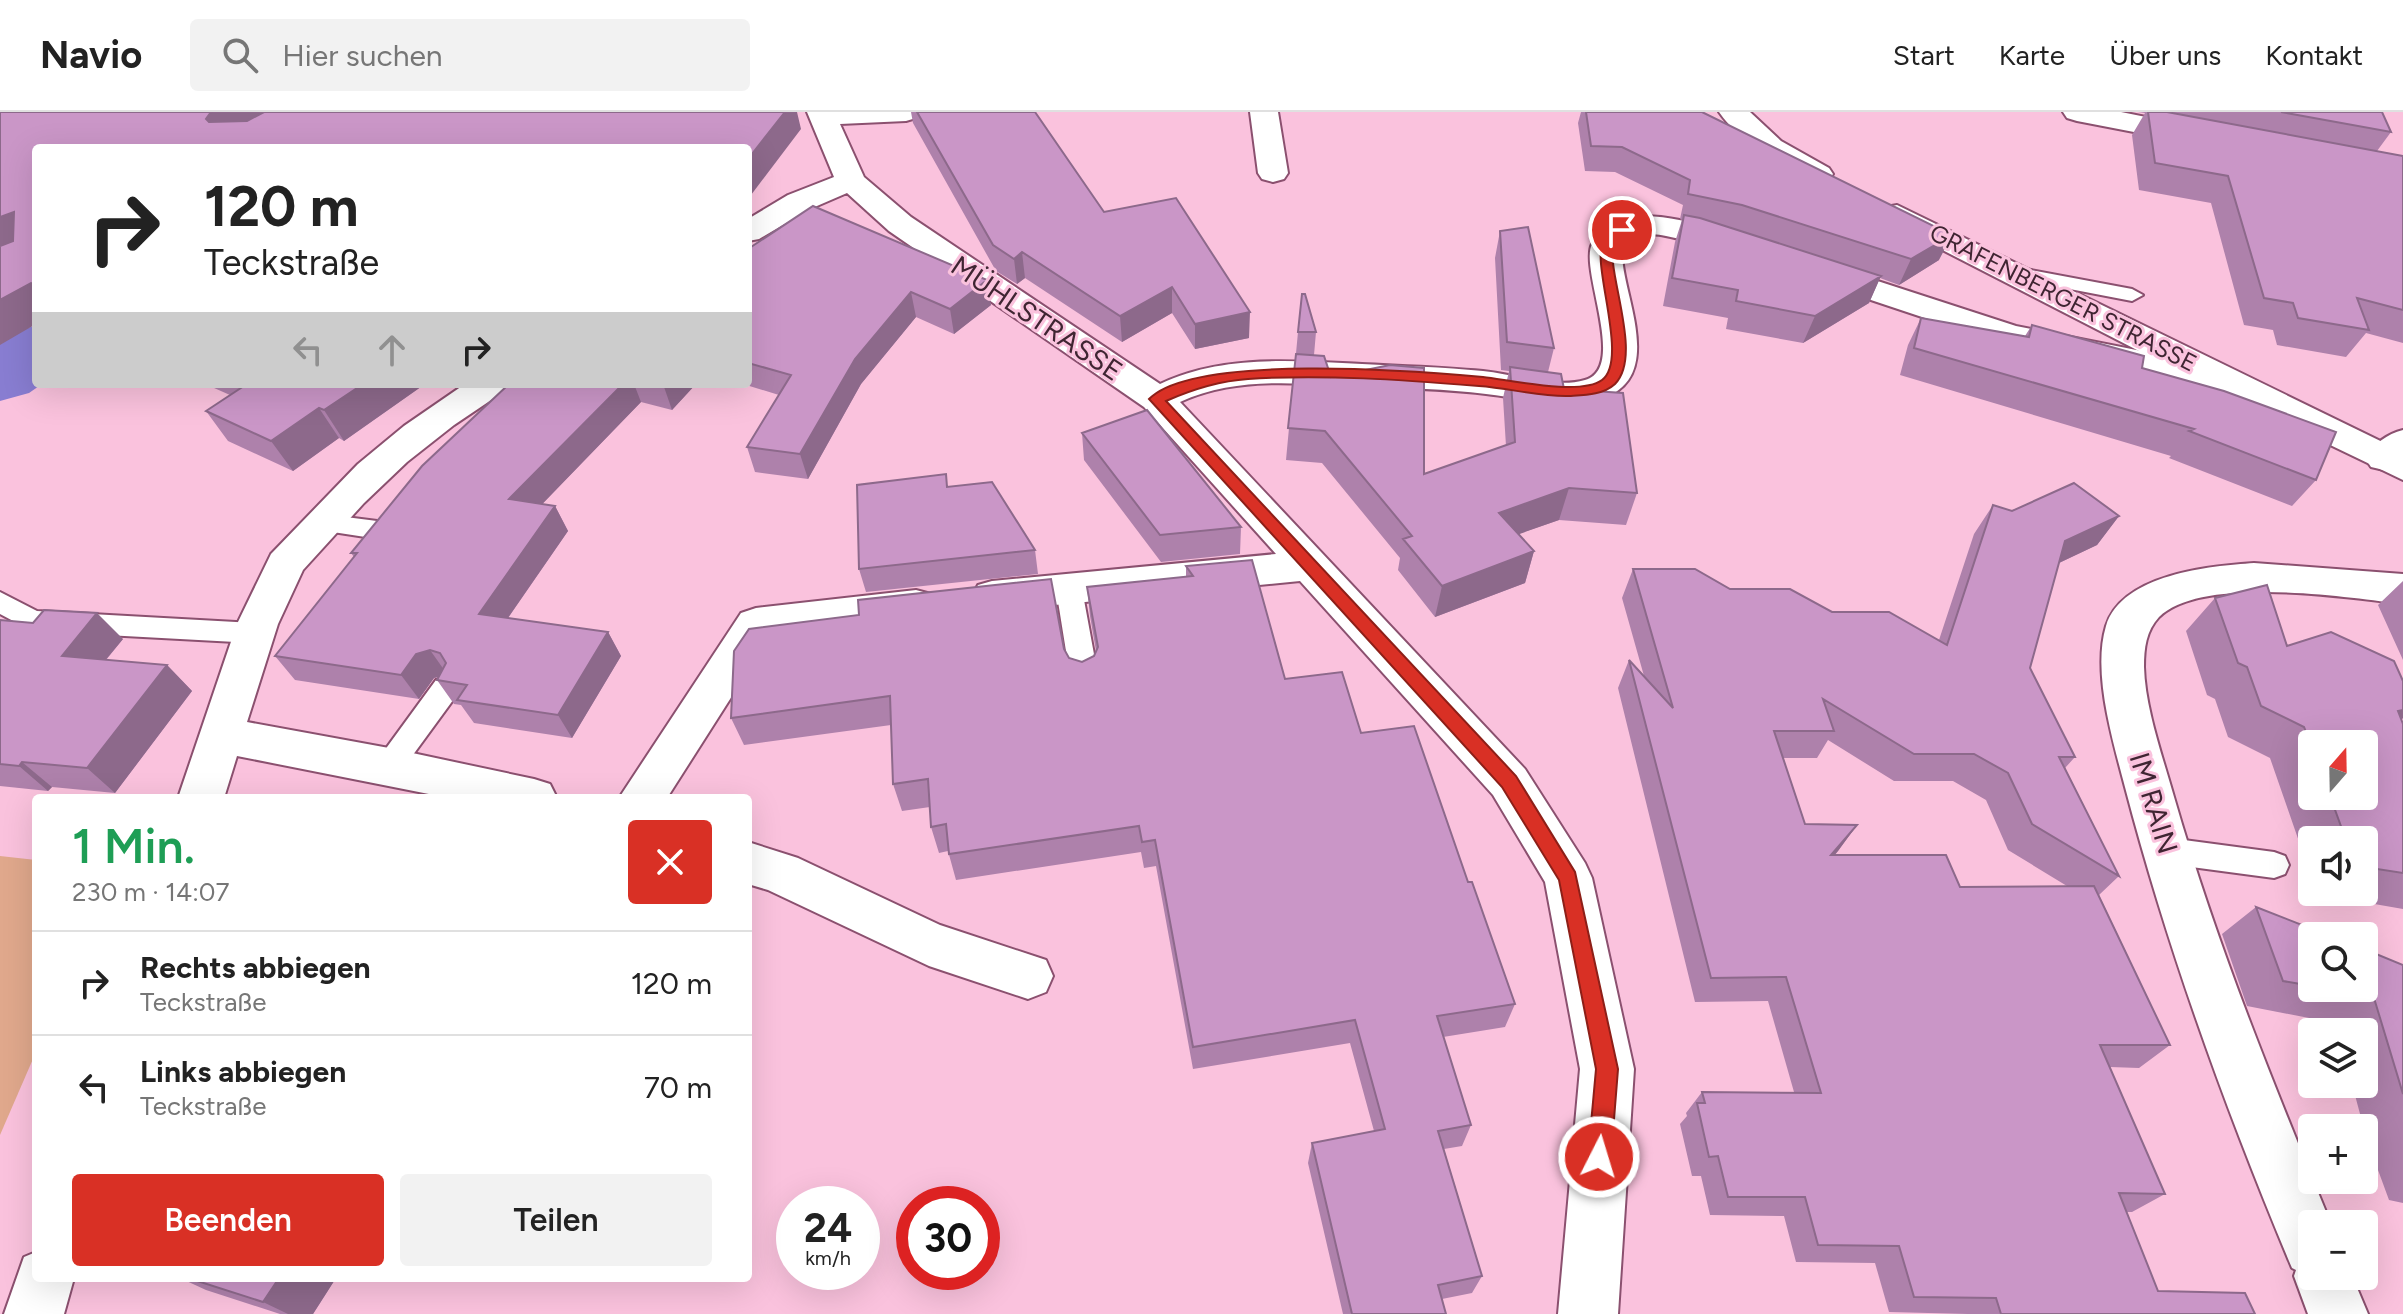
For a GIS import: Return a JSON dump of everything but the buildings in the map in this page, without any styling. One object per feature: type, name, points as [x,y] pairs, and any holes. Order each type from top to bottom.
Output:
[{"type":"street","points":[[822,114],[906,112]]},
{"type":"street","points":[[1264,112],[1273,173]]},
{"type":"street","name":"GRAFENBERGER STRASSE","points":[[1733,112],[1771,147],[1858,194],[2217,377],[2397,456]]},
{"type":"street","points":[[2077,112],[2217,139]]},
{"type":"street","name":"MÜHLSTRASSE","points":[[822,114],[851,181],[900,224],[1157,399],[1509,782],[1568,878],[1607,1069],[1588,1314]]},
{"type":"street","points":[[752,230],[799,202],[851,181]]},
{"type":"street","points":[[1157,399],[1196,382],[1244,374],[1479,381],[1565,391],[1596,389],[1616,373],[1618,362],[1616,301],[1605,256],[1609,241],[1622,230],[1648,226],[1680,229],[1774,257],[2009,335],[2217,377]]},
{"type":"street","points":[[202,794],[254,633],[284,567],[322,523],[444,431],[486,388]]},
{"type":"street","points":[[645,794],[756,624],[1312,565]]},
{"type":"street","name":"IM RAIN","points":[[2298,1212],[2229,1034],[2145,783],[2126,707],[2121,665],[2126,627],[2148,603],[2176,588],[2222,581],[2307,578],[2403,589]]},
{"type":"street","points":[[223,736],[389,766],[516,794]]},
{"type":"street","points":[[752,864],[781,873],[929,944],[1028,976]]},
{"type":"street","points":[[34,1314],[44,1282]]},
{"type":"street","points":[[2329,1290],[2338,1314]]},
{"type":"lane","points":[[2020,274],[2132,295]]},
{"type":"lane","points":[[322,523],[385,531]]},
{"type":"lane","points":[[1069,589],[1084,676]]},
{"type":"lane","points":[[0,602],[32,621],[254,633]]},
{"type":"lane","points":[[389,766],[446,688]]},
{"type":"lane","points":[[2169,851],[2274,865]]},
{"type":"shaded area","points":[[0,856],[32,860],[32,1061],[0,1135]]},
{"type":"waterway","points":[[0,375],[32,353]]},
{"type":"route","points":[[1599,1157],[1607,1069],[1568,878],[1509,782],[1157,399],[1196,382],[1244,374],[1380,376],[1479,381],[1565,391],[1596,389],[1616,373],[1618,362],[1616,301],[1605,256],[1609,241],[1622,230]]}]
